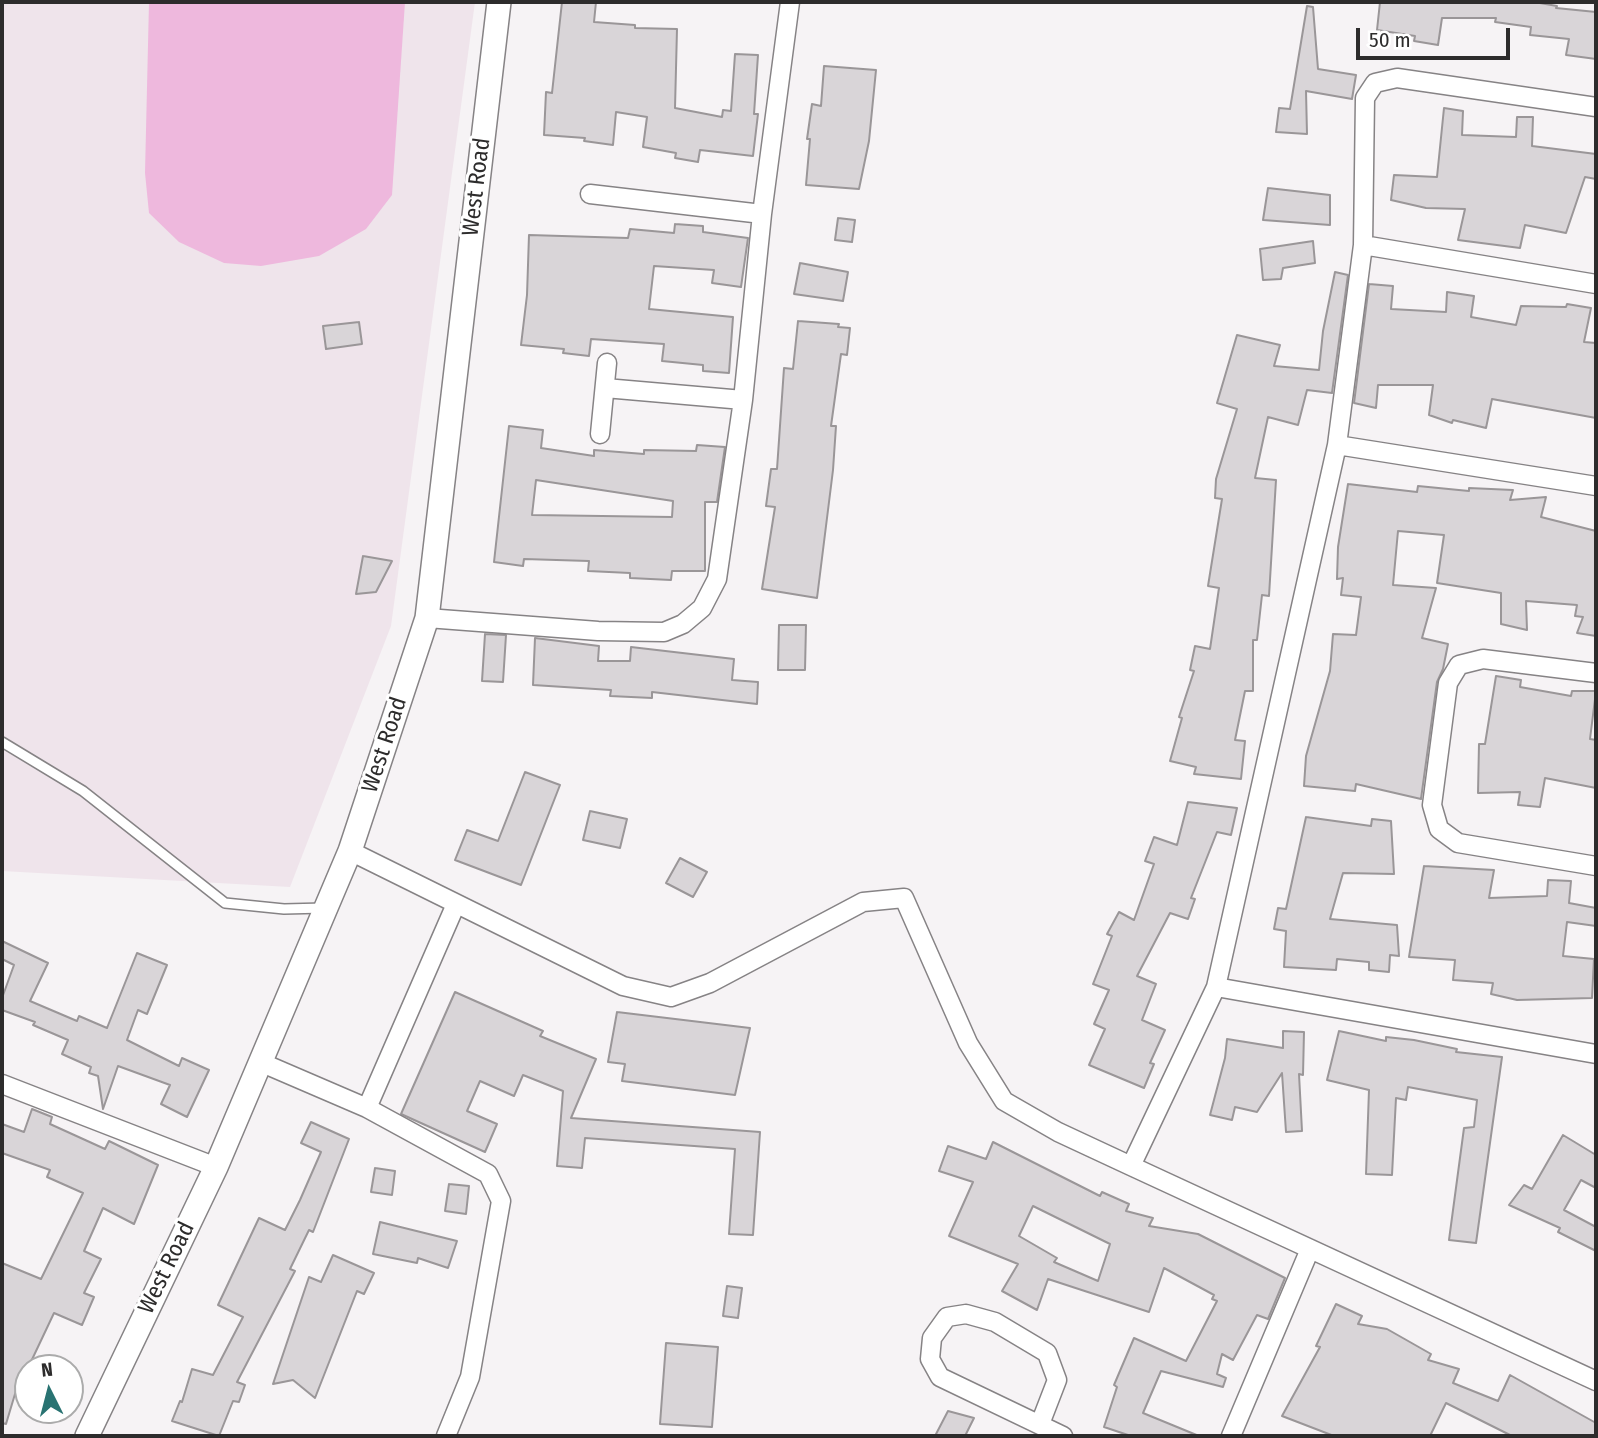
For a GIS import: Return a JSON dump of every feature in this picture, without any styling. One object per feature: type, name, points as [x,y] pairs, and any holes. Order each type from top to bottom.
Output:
[{"type":"street","name":"West Road","points":[[87,1436],[216,1167],[350,851],[427,618],[499,2]]},
{"type":"street","points":[[427,618],[598,631],[664,632],[683,624],[702,608],[717,579],[744,400],[784,2]]},
{"type":"street","points":[[1131,1166],[1216,987],[1338,444],[1363,245],[1365,98],[1375,83],[1397,78],[1596,107]]},
{"type":"street","points":[[590,194],[762,214]]},
{"type":"street","points":[[1363,245],[1596,284]]},
{"type":"street","points":[[600,434],[607,363]]},
{"type":"street","points":[[605,388],[744,400]]},
{"type":"street","points":[[1338,444],[1596,486]]},
{"type":"street","points":[[1596,673],[1482,659],[1459,666],[1448,683],[1432,805],[1439,829],[1458,843],[1596,866]]},
{"type":"street","points":[[350,851],[623,986],[671,997],[710,983],[863,902],[904,898],[968,1042],[1004,1101],[1058,1132],[1596,1381]]},
{"type":"street","points":[[367,1108],[456,904]]},
{"type":"street","points":[[1216,987],[1596,1054]]},
{"type":"street","points":[[260,1062],[367,1108],[488,1174],[501,1200],[470,1377],[446,1436]]},
{"type":"street","points":[[2,1084],[216,1167]]},
{"type":"street","points":[[1233,1435],[1310,1249]]},
{"type":"street","points":[[1040,1424],[1057,1380],[1047,1353],[995,1322],[966,1314],[947,1317],[932,1338],[930,1359],[940,1377],[1063,1436]]},
{"type":"lane","points":[[2,742],[83,791],[225,903],[284,909],[324,908]]},
{"type":"shaded area","points":[[2,2],[475,2],[391,626],[290,887],[2,871]]},
{"type":"shaded area","points":[[149,2],[405,2],[392,195],[366,229],[319,256],[261,266],[224,263],[179,242],[149,213],[145,173]]},
{"type":"building","points":[[562,2],[596,2],[594,22],[635,25],[635,28],[677,29],[675,108],[722,117],[723,110],[731,111],[735,54],[758,55],[754,114],[758,114],[753,156],[700,150],[698,162],[675,158],[676,153],[643,147],[647,117],[616,112],[613,145],[584,141],[585,138],[544,135],[546,92],[552,93]]},
{"type":"building","points":[[1380,2],[1534,2],[1557,6],[1556,8],[1596,12],[1596,59],[1566,55],[1569,39],[1530,35],[1531,27],[1495,22],[1496,18],[1442,18],[1438,45],[1414,41],[1415,36],[1377,30]]},
{"type":"building","points":[[1307,6],[1313,7],[1318,69],[1356,75],[1352,99],[1306,91],[1307,134],[1276,132],[1279,108],[1290,109]]},
{"type":"building","points":[[824,66],[876,70],[869,141],[859,189],[806,185],[810,139],[807,139],[812,104],[821,106]]},
{"type":"building","points":[[1444,108],[1463,111],[1462,135],[1516,137],[1517,117],[1533,117],[1532,146],[1596,154],[1596,179],[1585,177],[1566,233],[1525,225],[1520,248],[1458,240],[1465,209],[1426,208],[1391,200],[1394,175],[1437,177]]},
{"type":"building","points":[[1268,188],[1330,195],[1330,225],[1263,220]]},
{"type":"building","points":[[838,218],[855,220],[852,242],[835,240]]},
{"type":"building","points":[[675,224],[703,226],[703,232],[748,238],[741,287],[712,283],[714,270],[654,266],[649,309],[733,317],[729,373],[703,371],[703,365],[662,361],[664,344],[591,339],[589,356],[563,353],[564,349],[521,345],[527,295],[529,235],[628,238],[630,229],[674,233]]},
{"type":"building","points":[[1313,241],[1315,263],[1283,268],[1281,279],[1263,280],[1260,249]]},
{"type":"building","points":[[800,263],[848,272],[843,301],[794,294]]},
{"type":"building","points":[[1335,272],[1348,275],[1332,393],[1307,390],[1298,425],[1268,417],[1255,478],[1276,480],[1269,596],[1262,595],[1257,640],[1253,640],[1253,691],[1245,691],[1235,740],[1245,741],[1241,779],[1194,774],[1196,767],[1170,761],[1182,718],[1179,717],[1194,671],[1190,670],[1195,646],[1210,649],[1219,588],[1208,586],[1222,499],[1215,498],[1216,479],[1237,409],[1217,403],[1237,335],[1280,345],[1274,366],[1319,370],[1323,331]]},
{"type":"building","points":[[1369,284],[1393,286],[1391,309],[1446,312],[1447,292],[1474,296],[1471,317],[1516,325],[1521,306],[1566,307],[1567,304],[1591,308],[1584,342],[1596,343],[1596,418],[1492,399],[1486,428],[1453,420],[1452,423],[1429,415],[1433,385],[1378,385],[1376,408],[1354,403]]},
{"type":"building","points":[[798,321],[839,324],[838,327],[850,328],[847,355],[841,354],[831,426],[836,426],[833,470],[817,598],[762,589],[775,507],[766,506],[771,469],[777,469],[784,368],[793,369]]},
{"type":"building","points":[[359,322],[362,344],[326,349],[323,326]]},
{"type":"building","points":[[509,426],[543,430],[541,448],[594,456],[594,450],[644,454],[644,450],[696,451],[697,445],[725,447],[717,502],[705,502],[705,571],[672,571],[671,580],[630,578],[630,573],[588,571],[589,561],[524,559],[523,566],[494,562]],"holes":[[[536,480],[673,501],[672,517],[532,515]]]},
{"type":"building","points":[[1348,484],[1417,492],[1418,486],[1469,491],[1469,488],[1513,490],[1510,500],[1546,497],[1541,517],[1596,531],[1596,636],[1577,633],[1583,617],[1575,616],[1577,605],[1526,601],[1527,630],[1501,624],[1501,593],[1437,583],[1444,535],[1398,531],[1393,585],[1436,588],[1422,638],[1448,644],[1443,669],[1437,682],[1421,799],[1356,784],[1355,791],[1304,786],[1306,756],[1330,671],[1333,634],[1356,635],[1361,597],[1341,595],[1343,578],[1337,579],[1338,547]]},
{"type":"building","points":[[363,556],[392,561],[376,592],[356,594]]},
{"type":"building","points":[[779,625],[806,625],[805,670],[778,670]]},
{"type":"building","points":[[485,634],[506,635],[503,682],[482,681]]},
{"type":"building","points":[[535,638],[599,646],[598,661],[630,661],[631,647],[734,659],[732,680],[758,682],[757,704],[652,692],[652,698],[610,696],[611,690],[533,685]]},
{"type":"building","points":[[1496,676],[1521,680],[1520,687],[1571,696],[1572,691],[1596,691],[1590,739],[1596,740],[1596,788],[1545,778],[1540,807],[1518,805],[1520,792],[1478,793],[1479,744],[1485,744]]},
{"type":"building","points":[[525,772],[560,785],[521,885],[455,860],[467,830],[498,841]]},
{"type":"building","points":[[1188,802],[1237,808],[1231,835],[1217,832],[1191,898],[1195,899],[1188,919],[1170,913],[1137,976],[1156,984],[1142,1020],[1165,1030],[1150,1063],[1154,1064],[1144,1088],[1089,1065],[1105,1029],[1094,1024],[1109,990],[1093,984],[1112,936],[1107,934],[1119,912],[1134,920],[1154,864],[1145,861],[1154,837],[1177,845]]},
{"type":"building","points":[[590,811],[627,819],[620,848],[583,840]]},
{"type":"building","points":[[1306,817],[1371,826],[1372,819],[1391,821],[1394,874],[1343,873],[1330,919],[1397,925],[1399,956],[1390,955],[1389,972],[1369,970],[1369,962],[1337,959],[1336,970],[1284,967],[1286,931],[1274,929],[1278,908],[1286,909]]},
{"type":"building","points":[[680,858],[707,872],[693,897],[666,883]]},
{"type":"building","points":[[1424,866],[1494,870],[1489,898],[1547,896],[1548,880],[1571,881],[1569,903],[1596,908],[1596,926],[1567,922],[1563,956],[1594,959],[1592,998],[1517,1000],[1491,994],[1493,983],[1453,980],[1455,960],[1409,957]]},
{"type":"building","points":[[2,941],[48,963],[30,1001],[77,1021],[79,1016],[107,1028],[137,953],[167,965],[147,1014],[138,1010],[127,1040],[179,1066],[182,1058],[209,1070],[187,1117],[161,1104],[170,1085],[118,1066],[103,1109],[98,1076],[89,1073],[91,1067],[62,1054],[68,1040],[33,1025],[35,1022],[2,1010],[2,998],[14,965],[2,959]]},
{"type":"building","points":[[455,992],[543,1031],[540,1036],[596,1059],[571,1118],[760,1132],[753,1235],[729,1234],[735,1149],[585,1138],[582,1168],[557,1166],[563,1091],[523,1075],[514,1096],[480,1081],[467,1111],[497,1124],[485,1152],[401,1114]]},
{"type":"building","points":[[617,1012],[750,1028],[735,1095],[622,1081],[625,1064],[608,1062]]},
{"type":"building","points":[[1283,1031],[1304,1032],[1303,1075],[1299,1074],[1302,1131],[1286,1132],[1282,1073],[1257,1112],[1235,1107],[1232,1120],[1210,1115],[1225,1058],[1227,1039],[1283,1048]]},
{"type":"building","points":[[1339,1031],[1386,1041],[1386,1037],[1414,1040],[1457,1049],[1456,1052],[1502,1057],[1476,1243],[1449,1240],[1464,1128],[1474,1127],[1477,1100],[1408,1087],[1406,1100],[1396,1098],[1392,1175],[1366,1174],[1369,1090],[1327,1080]]},
{"type":"building","points":[[32,1109],[52,1117],[50,1124],[105,1149],[109,1141],[158,1165],[134,1224],[103,1208],[84,1251],[101,1259],[84,1293],[94,1297],[82,1325],[54,1313],[35,1354],[14,1354],[14,1397],[6,1424],[2,1423],[2,1263],[41,1279],[83,1193],[47,1177],[50,1170],[2,1153],[2,1124],[24,1132]]},
{"type":"building","points":[[311,1122],[349,1139],[313,1232],[309,1230],[290,1269],[295,1271],[237,1382],[245,1385],[239,1402],[233,1401],[219,1436],[172,1421],[180,1401],[182,1402],[192,1369],[213,1375],[243,1317],[218,1305],[259,1218],[285,1230],[300,1200],[321,1152],[301,1143]]},
{"type":"building","points":[[1563,1135],[1596,1155],[1596,1188],[1581,1180],[1564,1210],[1596,1227],[1596,1251],[1558,1232],[1560,1228],[1509,1205],[1524,1185],[1532,1189]]},
{"type":"building","points":[[993,1142],[1100,1196],[1102,1192],[1129,1204],[1126,1211],[1153,1218],[1149,1226],[1198,1234],[1285,1278],[1268,1319],[1257,1315],[1233,1360],[1222,1354],[1217,1374],[1226,1378],[1223,1387],[1161,1371],[1143,1413],[1199,1436],[1131,1436],[1104,1427],[1117,1387],[1114,1385],[1134,1338],[1186,1361],[1217,1301],[1212,1299],[1214,1295],[1164,1268],[1149,1312],[1048,1279],[1037,1310],[1002,1291],[1018,1264],[949,1236],[973,1182],[939,1171],[948,1146],[986,1159]],"holes":[[[1033,1206],[1110,1244],[1098,1281],[1054,1262],[1057,1258],[1019,1236]]]},
{"type":"building","points":[[375,1168],[395,1171],[392,1195],[371,1192]]},
{"type":"building","points":[[449,1184],[469,1186],[466,1214],[445,1211]]},
{"type":"building","points":[[380,1222],[457,1241],[448,1268],[418,1258],[417,1263],[373,1254]]},
{"type":"building","points":[[333,1255],[374,1273],[364,1294],[357,1291],[315,1398],[293,1380],[273,1384],[309,1277],[321,1282]]},
{"type":"building","points":[[727,1286],[742,1288],[738,1318],[723,1316]]},
{"type":"building","points":[[1336,1304],[1362,1316],[1358,1324],[1387,1329],[1431,1354],[1428,1360],[1459,1369],[1453,1383],[1498,1401],[1510,1375],[1596,1423],[1596,1436],[1512,1436],[1446,1403],[1430,1436],[1334,1436],[1282,1416],[1320,1347],[1316,1346]]},
{"type":"building","points":[[666,1343],[718,1347],[712,1427],[660,1424]]},
{"type":"building","points":[[948,1411],[974,1418],[965,1436],[935,1436]]}]
